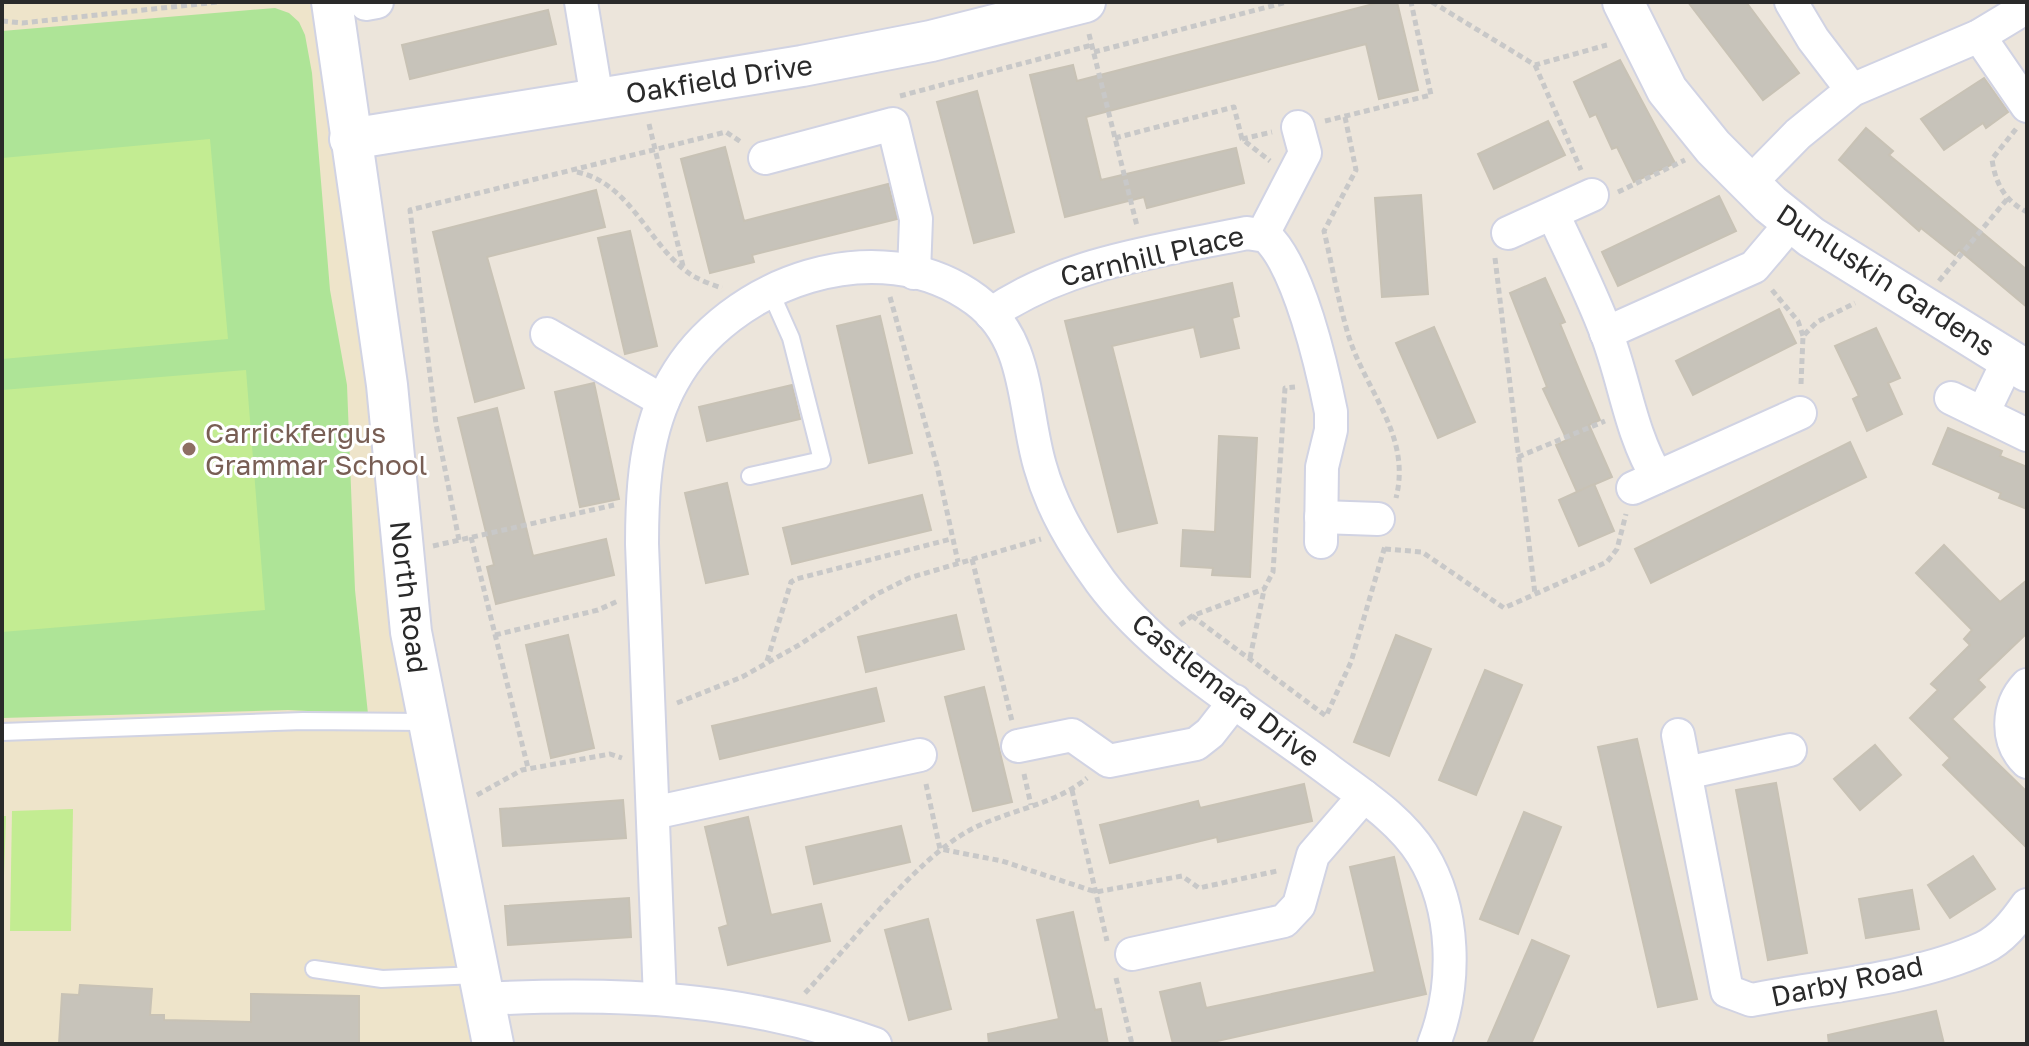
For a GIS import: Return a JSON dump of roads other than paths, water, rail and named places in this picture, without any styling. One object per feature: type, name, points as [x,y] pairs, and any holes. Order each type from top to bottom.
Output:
[{"type":"street","points":[[581,2],[597,99]]},
{"type":"street","name":"Oakfield Drive","points":[[350,139],[931,41],[1085,2]]},
{"type":"street","points":[[1791,2],[1813,39],[1852,90]]},
{"type":"street","name":"North Road","points":[[358,3],[350,139],[387,385],[401,553],[426,722],[493,1044]]},
{"type":"street","name":"Dunluskin Gardens","points":[[1749,184],[1798,134],[1852,90],[1979,36],[2027,7]]},
{"type":"street","name":"Dunluskin Gardens","points":[[1630,18],[1667,90],[1713,147],[1749,184],[1792,222],[2018,366]]},
{"type":"street","points":[[1979,36],[2023,116]]},
{"type":"street","points":[[765,158],[895,110],[916,219],[914,273]]},
{"type":"street","points":[[1263,234],[1305,153],[1298,127]]},
{"type":"street","points":[[1508,233],[1592,195]]},
{"type":"street","points":[[1553,214],[1606,333],[1632,409],[1645,482],[1800,413]]},
{"type":"street","points":[[1606,333],[1754,267],[1792,222]]},
{"type":"street","name":"Carnhill Place","points":[[991,314],[1056,277],[1144,254],[1249,232],[1263,234],[1271,241],[1292,278],[1324,383],[1332,425],[1322,467],[1321,529],[1381,534]]},
{"type":"street","name":"Castlemara Drive","points":[[660,999],[642,499],[650,445],[663,401],[682,366],[704,339],[741,307],[770,291],[830,270],[882,269],[914,273],[956,288],[991,314],[1018,359],[1040,467],[1065,530],[1118,603],[1157,642],[1364,796],[1403,831],[1421,854],[1444,907],[1449,944],[1449,980],[1443,1019],[1434,1044]]},
{"type":"street","points":[[547,334],[663,401]]},
{"type":"street","points":[[1983,413],[2018,366]]},
{"type":"street","points":[[1951,398],[2027,435]]},
{"type":"street","points":[[2027,685],[2014,704],[2011,725],[2017,748],[2027,762]]},
{"type":"street","points":[[1018,746],[1072,735],[1109,761],[1196,744],[1210,733],[1235,701]]},
{"type":"street","name":"Darby Road","points":[[1678,735],[1727,991],[1751,1000],[1904,971],[1984,947],[2011,927],[2027,905]]},
{"type":"street","points":[[1686,773],[1790,750]]},
{"type":"street","points":[[653,813],[920,755]]},
{"type":"street","points":[[1119,958],[1284,921],[1299,905],[1305,874],[1317,849],[1364,796]]},
{"type":"street","points":[[480,987],[660,999],[875,1044]]},
{"type":"lane","points":[[750,476],[822,460],[791,338],[770,291]]},
{"type":"lane","points":[[2,732],[303,721],[426,722]]},
{"type":"lane","points":[[314,969],[382,979],[480,987]]},
{"type":"place","name":"Carrickfergus Grammar School","points":[[189,449]]}]
